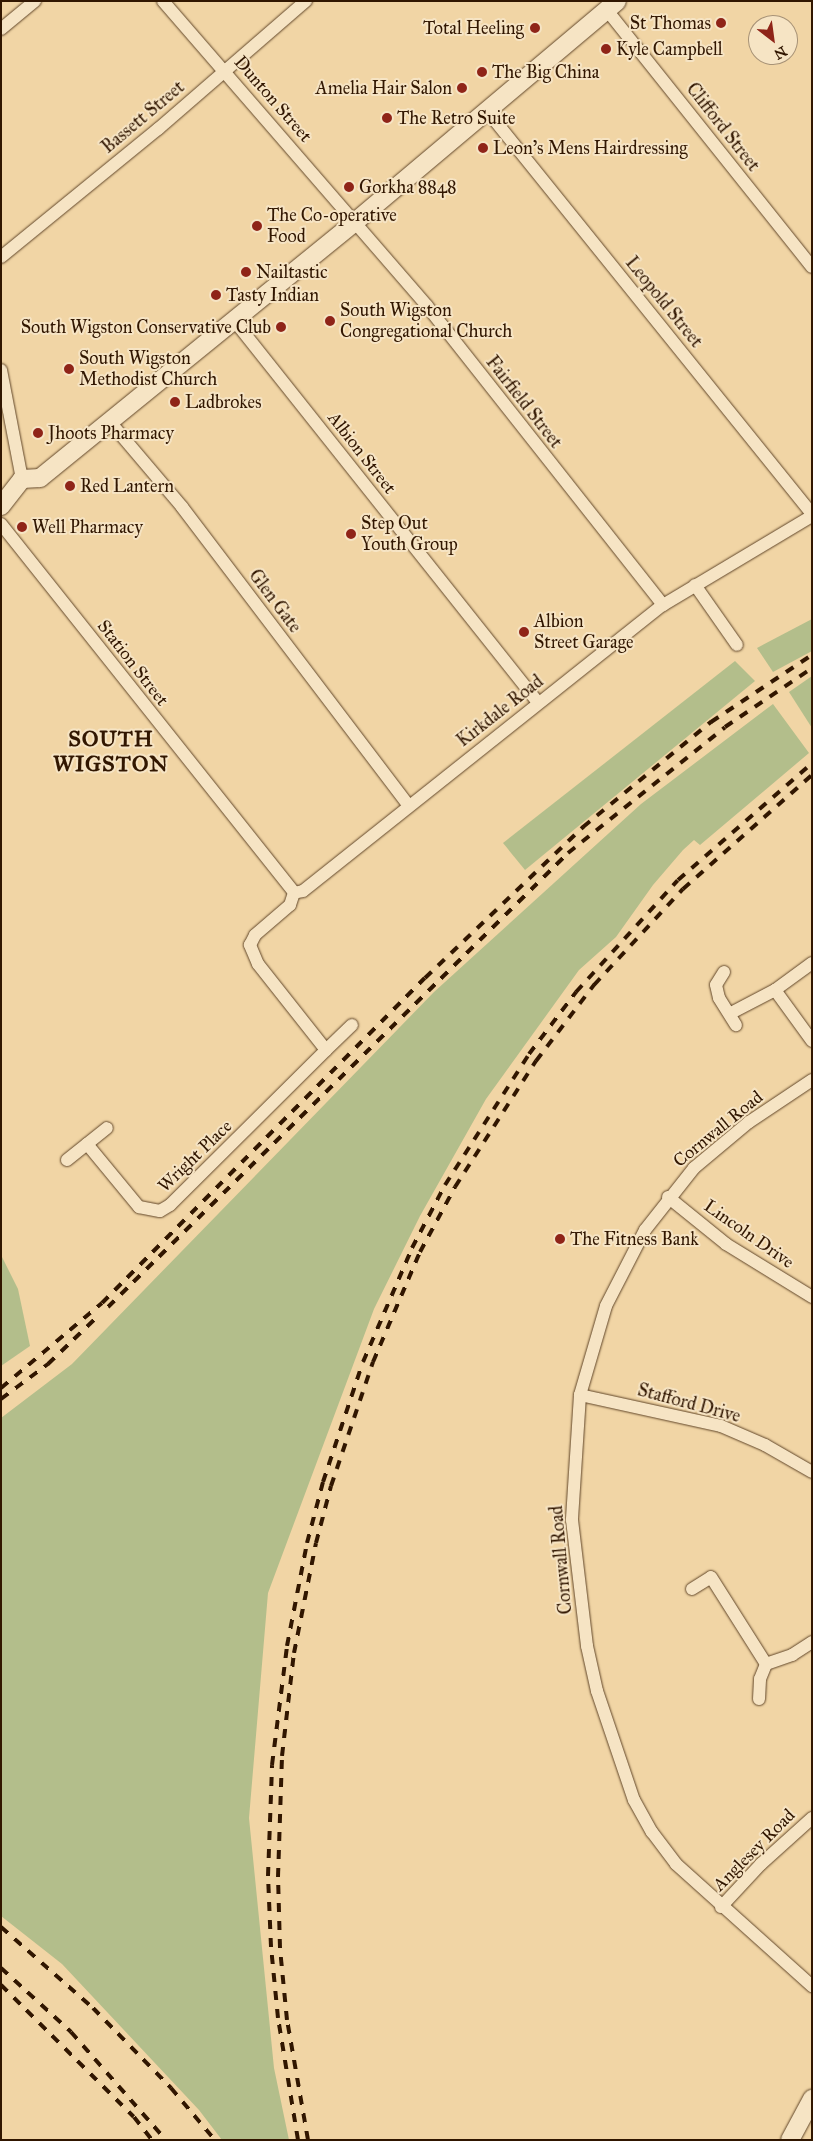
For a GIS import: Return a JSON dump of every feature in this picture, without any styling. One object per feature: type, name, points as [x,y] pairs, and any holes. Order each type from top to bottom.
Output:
[{"type":"main road","points":[[1,506],[22,479],[40,478],[110,422],[233,319],[356,222],[612,5]]},
{"type":"main road","points":[[790,2140],[812,2099]]},
{"type":"street","points":[[1,29],[35,1]]},
{"type":"street","name":"Dunton Street","points":[[163,1],[356,222]]},
{"type":"street","name":"Bassett Street","points":[[1,257],[306,1]]},
{"type":"street","name":"Clifford Street","points":[[612,5],[812,267]]},
{"type":"street","name":"Leopold Street","points":[[488,112],[812,515]]},
{"type":"street","name":"Fairfield Street","points":[[356,222],[427,306],[663,605]]},
{"type":"street","name":"Albion Street","points":[[233,319],[538,703]]},
{"type":"street","points":[[1,370],[22,479]]},
{"type":"street","name":"Glen Gate","points":[[110,422],[182,507],[409,806]]},
{"type":"street","name":"Kirkdale Road","points":[[326,1050],[258,964],[253,955],[253,940],[290,905],[294,893],[303,891],[663,605],[812,515]]},
{"type":"street","name":"Station Street","points":[[1,524],[294,893]]},
{"type":"street","points":[[695,585],[737,645]]},
{"type":"street","points":[[724,972],[716,985],[719,998],[734,1019],[812,963]]},
{"type":"street","points":[[775,990],[812,1041]]},
{"type":"street","name":"Wright Place","points":[[87,1144],[131,1200],[139,1207],[160,1211],[204,1173],[352,1025]]},
{"type":"street","name":"Cornwall Road","points":[[812,1080],[730,1137],[694,1168],[668,1197],[645,1230],[606,1306],[580,1395],[572,1520],[588,1646],[597,1692],[621,1770],[652,1832],[676,1864],[721,1908],[812,1986]]},
{"type":"street","points":[[66,1160],[107,1128]]},
{"type":"street","name":"Lincoln Drive","points":[[668,1197],[726,1244],[812,1297]]},
{"type":"street","name":"Stafford Drive","points":[[580,1395],[721,1426],[765,1445],[812,1472]]},
{"type":"street","points":[[692,1589],[711,1577],[766,1664]]},
{"type":"street","points":[[766,1664],[785,1658],[812,1642]]},
{"type":"street","points":[[759,1699],[760,1679],[766,1664]]},
{"type":"street","name":"Anglesey Road","points":[[721,1908],[761,1864],[812,1818]]},
{"type":"green space","points":[[812,619],[812,651],[773,672],[757,648]]},
{"type":"green space","points":[[735,661],[755,681],[525,870],[503,843]]},
{"type":"green space","points":[[812,676],[812,728],[789,692]]},
{"type":"green space","points":[[773,704],[809,753],[700,845],[694,840],[683,850],[653,885],[616,937],[579,970],[486,1099],[420,1216],[374,1309],[268,1593],[249,1818],[274,2068],[289,2140],[222,2140],[199,2110],[62,1964],[1,1916],[1,1418],[72,1364],[434,992],[641,804]]},
{"type":"green space","points":[[1,1255],[18,1289],[30,1346],[1,1366]]},
{"type":"railway","points":[[1,1388],[102,1303],[425,978],[583,827],[711,722],[812,655]]},
{"type":"railway","points":[[108,1307],[568,853],[725,727],[812,668]]},
{"type":"railway","points":[[298,2140],[278,2018],[271,1947],[268,1876],[272,1765],[287,1646],[307,1543],[323,1482],[363,1362],[412,1248],[445,1185],[529,1054],[576,992],[678,880],[812,763]]},
{"type":"railway","points":[[308,2140],[287,2020],[280,1948],[278,1877],[282,1756],[294,1653],[316,1543],[331,1486],[373,1362],[420,1252],[455,1187],[536,1061],[594,985],[683,889],[812,775]]},
{"type":"railway","points":[[1,1399],[48,1364],[95,1319]]},
{"type":"railway","points":[[1,1927],[93,2008],[171,2088],[215,2140]]},
{"type":"railway","points":[[1,1968],[71,2032],[166,2140]]},
{"type":"railway","points":[[1,1985],[134,2117],[152,2140]]},
{"type":"place","name":"St Thomas","points":[[721,23]]},
{"type":"place","name":"Total Heeling","points":[[535,28]]},
{"type":"place","name":"Kyle Campbell","points":[[606,49]]},
{"type":"place","name":"The Big China","points":[[482,72]]},
{"type":"place","name":"Amelia Hair Salon","points":[[462,88]]},
{"type":"place","name":"The Retro Suite","points":[[387,118]]},
{"type":"place","name":"Leon's Mens Hairdressing","points":[[483,148]]},
{"type":"place","name":"Gorkha 8848","points":[[349,187]]},
{"type":"place","name":"The Co-operative Food","points":[[257,226]]},
{"type":"place","name":"Nailtastic","points":[[246,272]]},
{"type":"place","name":"Tasty Indian","points":[[216,295]]},
{"type":"place","name":"South Wigston Congregational Church","points":[[330,321]]},
{"type":"place","name":"South Wigston Conservative Club","points":[[281,327]]},
{"type":"place","name":"South Wigston Methodist Church","points":[[69,369]]},
{"type":"place","name":"Ladbrokes","points":[[175,402]]},
{"type":"place","name":"Jhoots Pharmacy","points":[[38,433]]},
{"type":"place","name":"Red Lantern","points":[[70,486]]},
{"type":"place","name":"Well Pharmacy","points":[[22,527]]},
{"type":"place","name":"Step Out Youth Group","points":[[351,534]]},
{"type":"place","name":"Albion Street Garage","points":[[524,632]]},
{"type":"place","name":"The Fitness Bank","points":[[560,1239]]},
{"type":"district","name":"SOUTH WIGSTON","points":[[111,750]]}]
